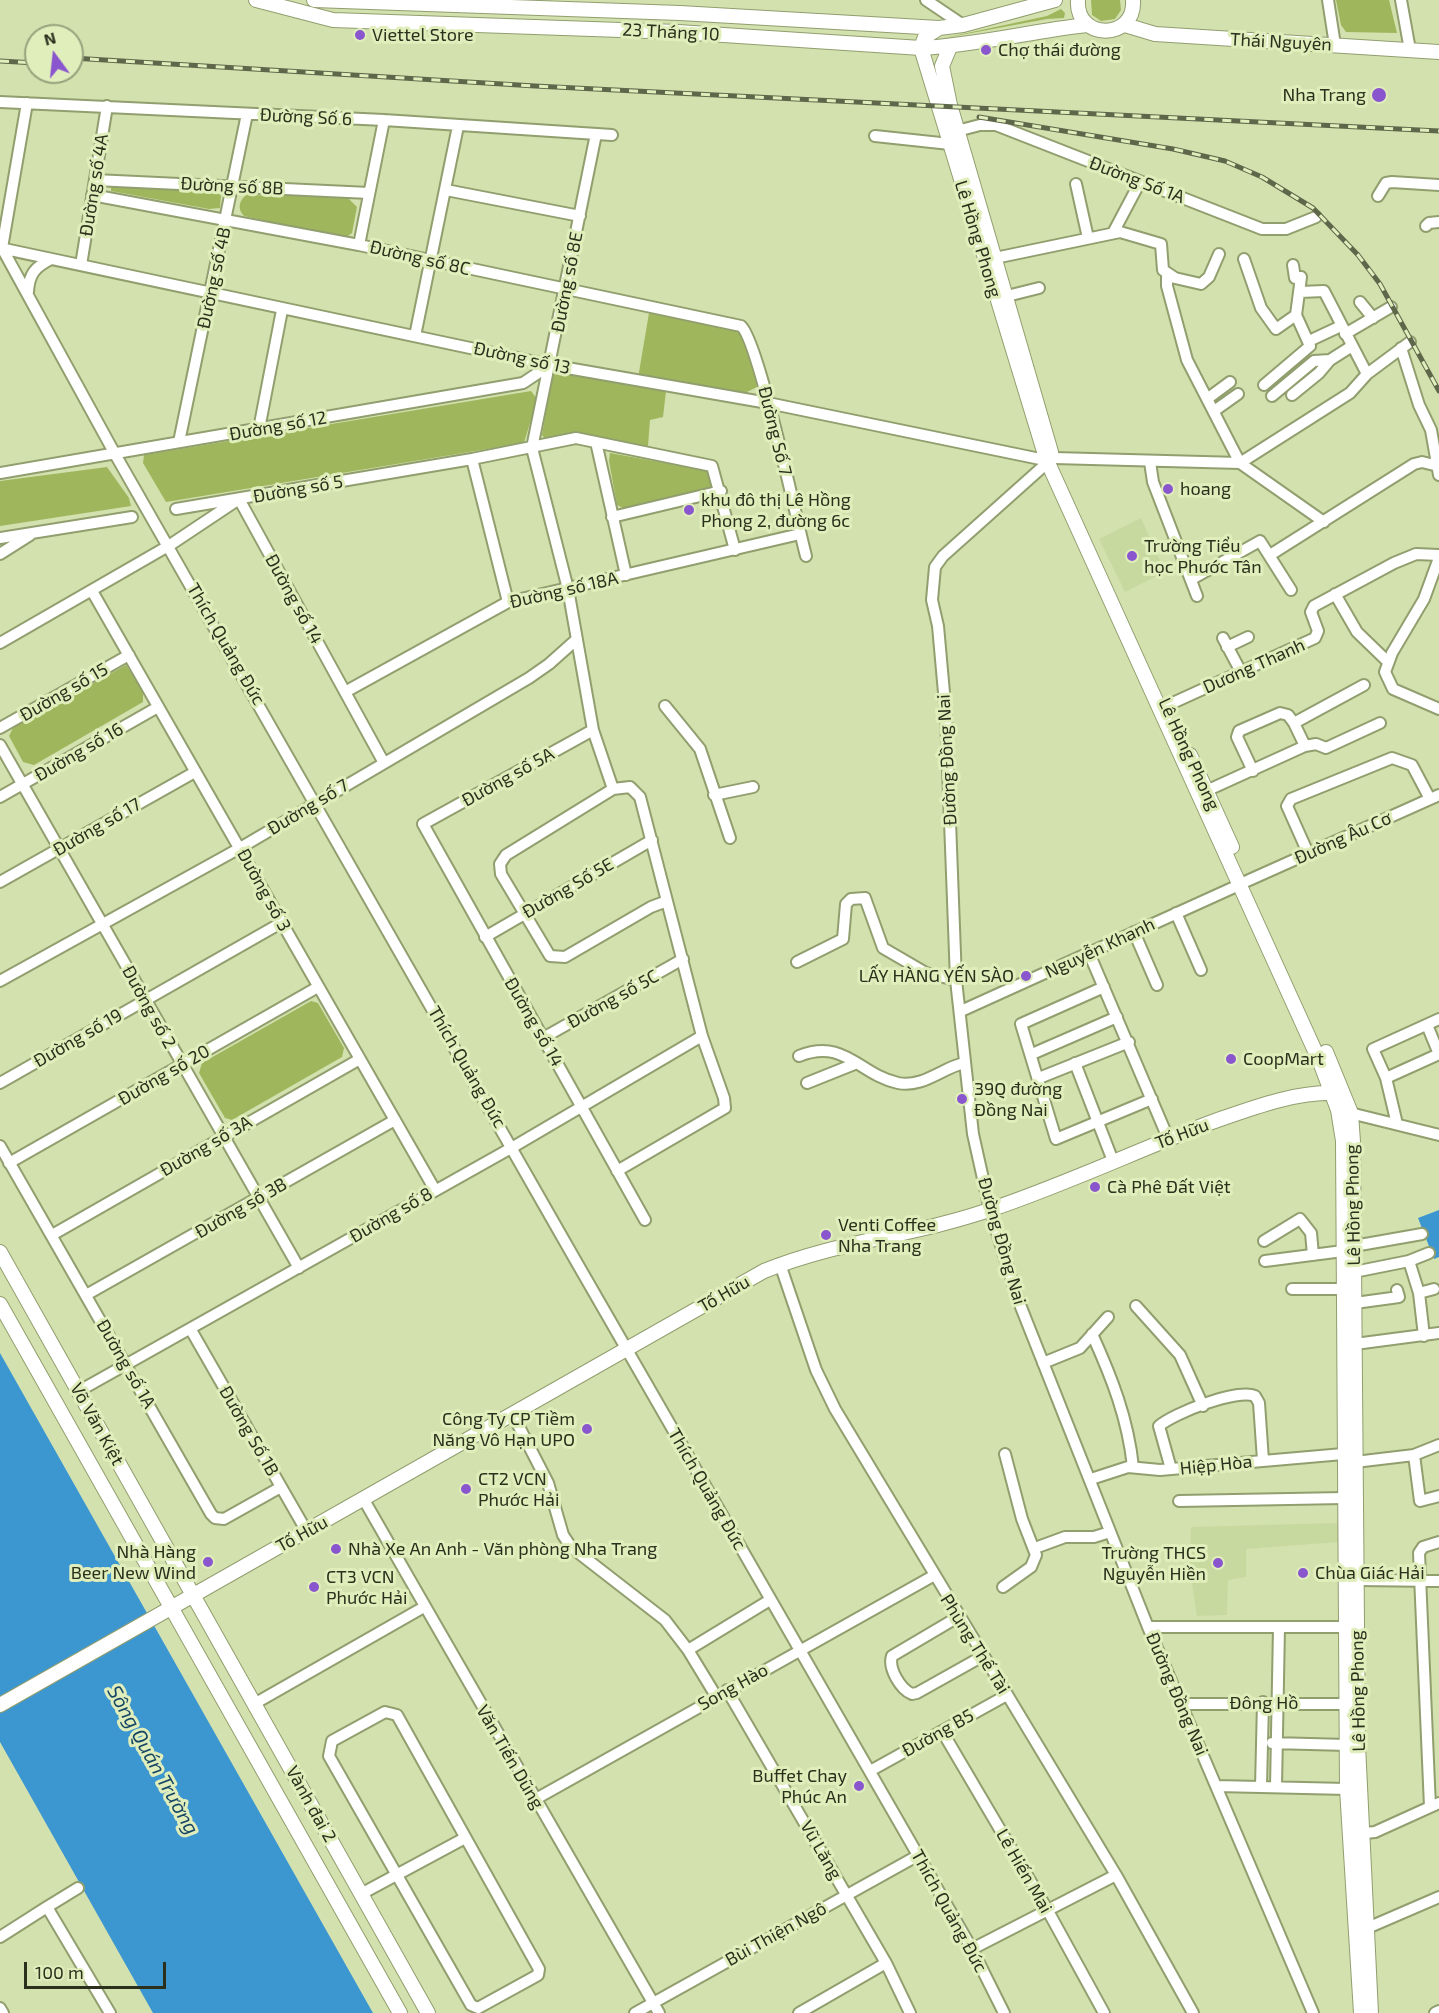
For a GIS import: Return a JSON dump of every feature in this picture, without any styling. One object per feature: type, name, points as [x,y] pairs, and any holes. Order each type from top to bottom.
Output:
[{"type":"main road","name":"23 Tháng 10","points":[[256,0],[333,20],[678,32],[921,48],[950,47],[1026,32],[1087,25],[1108,32],[1125,25]]},
{"type":"main road","name":"23 Tháng 10","points":[[314,0],[680,13],[939,28],[963,25],[1055,0]]},
{"type":"main road","points":[[1078,0],[1078,10],[1087,25]]},
{"type":"main road","points":[[1125,25],[1132,15],[1133,0]]},
{"type":"main road","points":[[477,4],[477,25]]},
{"type":"main road","points":[[678,32],[680,13]]},
{"type":"main road","name":"Thái Nguyên","points":[[1125,25],[1155,34],[1439,52]]},
{"type":"main road","points":[[921,48],[925,37],[939,28]]},
{"type":"main road","name":"Lê Hồng Phong","points":[[950,47],[942,66],[951,136],[1050,460],[1345,1111],[1343,1141],[1349,1249],[1354,1272],[1355,1344],[1349,1458],[1344,1498],[1352,1580]]},
{"type":"main road","name":"Lê Hồng Phong","points":[[921,48],[1007,296],[1050,460]]},
{"type":"main road","name":"Lê Hồng Phong","points":[[1163,708],[1206,791],[1243,883]]},
{"type":"main road","name":"Tố Hữu","points":[[0,1705],[780,1264],[990,1210],[1168,1138],[1274,1102],[1306,1094],[1338,1093]]},
{"type":"main road","name":"Lê Hồng Phong","points":[[1349,1249],[1343,1289],[1352,1580],[1347,1704],[1347,1789],[1356,1834],[1371,2013]]},
{"type":"main road","name":"Võ Văn Kiệt","points":[[0,1252],[193,1596]]},
{"type":"main road","name":"Võ Văn Kiệt","points":[[0,1304],[172,1608]]},
{"type":"main road","name":"Vành đai 2","points":[[193,1596],[428,2013]]},
{"type":"main road","name":"Vành đai 2","points":[[172,1608],[400,2013]]},
{"type":"main road","name":"Lê Hồng Phong","points":[[1350,1622],[1361,2013]]},
{"type":"main road","points":[[340,1906],[362,1894]]},
{"type":"street","points":[[926,0],[963,25]]},
{"type":"street","points":[[1328,0],[1335,45]]},
{"type":"street","points":[[1401,0],[1410,50]]},
{"type":"street","name":"Đường Số 6","points":[[0,102],[384,120],[612,135]]},
{"type":"street","points":[[1,248],[27,103]]},
{"type":"street","name":"Đường số 4A","points":[[81,265],[107,106]]},
{"type":"street","name":"Đường số 4B","points":[[179,442],[227,221],[247,114]]},
{"type":"street","points":[[358,245],[384,120]]},
{"type":"street","name":"Đường Số 1A","points":[[875,136],[951,136],[981,125],[996,125],[1262,229],[1286,228],[1316,217]]},
{"type":"street","points":[[416,336],[458,126]]},
{"type":"street","name":"Đường số 8E","points":[[596,134],[532,448],[568,590],[593,730],[613,789]]},
{"type":"street","name":"Đường số 8B","points":[[95,180],[369,193]]},
{"type":"street","points":[[1113,233],[1140,182]]},
{"type":"street","points":[[1378,196],[1386,183],[1439,185]]},
{"type":"street","points":[[1076,184],[1088,238]]},
{"type":"street","points":[[446,190],[580,216]]},
{"type":"street","name":"Đường số 8C","points":[[92,195],[358,245],[741,326],[745,329]]},
{"type":"street","points":[[1426,226],[1429,223],[1439,222]]},
{"type":"street","points":[[995,258],[1113,233],[1133,234],[1161,244],[1161,261],[1167,274],[1167,286],[1187,360],[1240,463],[1324,522]]},
{"type":"street","name":"Đường số 13","points":[[1,248],[282,310],[550,365],[768,403],[1050,460],[1240,463]]},
{"type":"street","name":"Thích Quảng Đức","points":[[1,248],[28,293],[115,454],[170,545],[770,1600],[972,1949],[1004,2013]]},
{"type":"street","points":[[1167,274],[1201,284],[1209,277],[1219,254]]},
{"type":"street","points":[[28,293],[29,278],[33,271],[51,259]]},
{"type":"street","points":[[1244,259],[1261,308],[1276,329],[1296,315]]},
{"type":"street","points":[[1264,386],[1310,346],[1296,315],[1301,277],[1294,278],[1293,265]]},
{"type":"street","points":[[1007,296],[1039,288]]},
{"type":"street","points":[[1300,292],[1324,291],[1367,374]]},
{"type":"street","points":[[1360,302],[1373,318]]},
{"type":"street","points":[[1309,340],[1373,318],[1391,307]]},
{"type":"street","points":[[259,429],[282,310]]},
{"type":"street","name":"Đường Số 7","points":[[745,329],[768,403],[806,556]]},
{"type":"street","points":[[1240,463],[1350,393],[1367,374],[1406,345],[1419,405],[1431,430],[1439,475]]},
{"type":"street","points":[[1292,395],[1319,373],[1330,360],[1352,346]]},
{"type":"street","points":[[1272,396],[1314,362],[1330,360]]},
{"type":"street","name":"Đường số 12","points":[[0,473],[523,383],[550,365]]},
{"type":"street","points":[[1207,399],[1230,382]]},
{"type":"street","points":[[1214,411],[1238,394]]},
{"type":"street","name":"Đường số 5","points":[[0,643],[170,545],[239,499],[472,459],[576,438],[712,466],[721,491]]},
{"type":"street","points":[[596,442],[626,575]]},
{"type":"street","points":[[472,459],[508,602]]},
{"type":"street","name":"Đường Đồng Nai","points":[[1050,460],[943,556],[935,567],[932,580],[932,600],[938,626],[946,715],[956,980],[973,1134],[990,1210],[1017,1297],[1148,1627],[1313,2013]]},
{"type":"street","points":[[1150,462],[1156,490],[1197,596]]},
{"type":"street","points":[[1270,555],[1414,464],[1422,462],[1438,466]]},
{"type":"street","points":[[612,517],[721,491],[735,550]]},
{"type":"street","points":[[176,508],[239,499]]},
{"type":"street","name":"Đường số 14","points":[[239,499],[384,763]]},
{"type":"street","points":[[0,538],[132,517]]},
{"type":"street","points":[[0,554],[35,532]]},
{"type":"street","name":"Đường số 18A","points":[[345,692],[492,608],[508,602],[568,590],[800,534]]},
{"type":"street","points":[[1192,579],[1260,541],[1291,590]]},
{"type":"street","name":"Dương Thanh","points":[[1163,708],[1315,638],[1318,631],[1311,609],[1335,594],[1416,554],[1439,557]]},
{"type":"street","points":[[1439,557],[1417,615],[1388,661],[1385,672],[1393,689],[1439,709]]},
{"type":"street","name":"Đường số 3","points":[[92,591],[435,1190]]},
{"type":"street","points":[[1335,594],[1357,632],[1388,661]]},
{"type":"street","points":[[1241,672],[1225,643],[1248,637]]},
{"type":"street","name":"Đường số 7","points":[[0,981],[240,848],[529,678],[577,639]]},
{"type":"street","name":"Đường số 15","points":[[0,728],[129,655]]},
{"type":"street","points":[[1294,723],[1365,685]]},
{"type":"street","points":[[665,706],[695,740],[704,758],[714,795],[730,838]]},
{"type":"street","name":"Đường số 16","points":[[0,797],[158,707]]},
{"type":"street","points":[[1253,771],[1237,733],[1280,713],[1288,715],[1305,746]]},
{"type":"street","points":[[1206,791],[1305,746],[1316,744],[1326,748],[1380,723]]},
{"type":"street","name":"Đường số 5A","points":[[423,824],[593,730]]},
{"type":"street","name":"Đường số 2","points":[[0,745],[299,1268]]},
{"type":"street","points":[[1308,853],[1287,806],[1291,799],[1376,762],[1392,758],[1412,765],[1434,797]]},
{"type":"street","name":"Đường số 17","points":[[0,882],[195,772]]},
{"type":"street","points":[[617,1170],[725,1108],[724,1098],[702,1036],[652,840],[636,790],[630,787],[613,789],[502,859],[501,874],[550,956],[561,958],[651,907],[667,901]]},
{"type":"street","points":[[714,795],[753,787]]},
{"type":"street","name":"Đường Âu Cơ","points":[[1243,883],[1434,797]]},
{"type":"street","name":"Đường số 14","points":[[423,824],[645,1220]]},
{"type":"street","name":"Đường Số 5E","points":[[485,937],[652,840]]},
{"type":"street","name":"Nguyễn Khanh","points":[[961,1011],[1243,883]]},
{"type":"street","points":[[797,962],[843,939],[846,904],[851,899],[865,898],[883,948],[926,973],[956,980]]},
{"type":"street","points":[[1176,913],[1201,970]]},
{"type":"street","name":"Đường số 19","points":[[0,1083],[281,923]]},
{"type":"street","points":[[1134,932],[1157,985]]},
{"type":"street","points":[[1089,953],[1129,1042],[1168,1138]]},
{"type":"street","name":"Đường số 5C","points":[[543,1038],[683,959]]},
{"type":"street","name":"Đường số 20","points":[[9,1163],[318,987]]},
{"type":"street","points":[[1104,987],[1021,1024],[1056,1139],[1152,1099]]},
{"type":"street","points":[[1032,1054],[1117,1017]]},
{"type":"street","points":[[1397,1124],[1386,1078],[1373,1049],[1439,1019]]},
{"type":"street","points":[[1386,1078],[1439,1054],[1427,1024]]},
{"type":"street","name":"Đường số 8","points":[[79,1391],[513,1147],[702,1036]]},
{"type":"street","points":[[1039,1078],[1129,1042]]},
{"type":"street","points":[[799,1056],[825,1050],[834,1051],[900,1083],[927,1080],[950,1066],[964,1063]]},
{"type":"street","name":"Đường số 3A","points":[[52,1235],[360,1059]]},
{"type":"street","points":[[807,1083],[857,1063]]},
{"type":"street","points":[[1075,1063],[1113,1161]]},
{"type":"street","points":[[1345,1111],[1439,1135]]},
{"type":"street","name":"Đường số 3B","points":[[86,1295],[395,1120]]},
{"type":"street","name":"Đường số 1A","points":[[0,1146],[215,1518],[229,1516],[280,1487]]},
{"type":"street","points":[[1264,1241],[1300,1219],[1311,1233],[1313,1255]]},
{"type":"street","points":[[1265,1261],[1349,1249],[1422,1234]]},
{"type":"street","points":[[1354,1272],[1409,1261],[1428,1253]]},
{"type":"street","points":[[1409,1261],[1419,1293],[1424,1336]]},
{"type":"street","name":"Phùng Thế Tài","points":[[780,1264],[825,1390],[933,1576],[1116,1875],[1193,2013]]},
{"type":"street","points":[[1292,1289],[1343,1289]]},
{"type":"street","points":[[1419,1293],[1434,1289]]},
{"type":"street","points":[[1354,1303],[1399,1297],[1397,1290]]},
{"type":"street","points":[[1136,1306],[1180,1354],[1203,1406]]},
{"type":"street","points":[[1043,1362],[1080,1348],[1108,1317]]},
{"type":"street","name":"Đường Số 1B","points":[[191,1330],[307,1532]]},
{"type":"street","points":[[1355,1344],[1439,1333]]},
{"type":"street","points":[[1092,1334],[1114,1381],[1125,1415],[1133,1467]]},
{"type":"street","points":[[1171,1469],[1159,1426],[1166,1420],[1203,1406],[1246,1394],[1255,1396],[1260,1408],[1263,1460]]},
{"type":"street","points":[[513,1415],[550,1487],[563,1535],[571,1547],[653,1608],[688,1650],[716,1696]]},
{"type":"street","name":"Hiệp Hòa","points":[[1091,1479],[1133,1467],[1171,1469],[1263,1460],[1414,1455],[1439,1445]]},
{"type":"street","points":[[1003,1587],[1031,1567],[1036,1555],[1022,1519],[1005,1454]]},
{"type":"street","points":[[1414,1455],[1420,1501],[1439,1496]]},
{"type":"street","points":[[1179,1502],[1344,1498]]},
{"type":"street","name":"Văn Tiến Dũng","points":[[364,1500],[534,1800],[659,2013]]},
{"type":"street","points":[[1035,1548],[1065,1537],[1094,1537],[1110,1532]]},
{"type":"street","points":[[1356,1834],[1375,1832],[1434,1805],[1419,1579],[1420,1549],[1439,1542]]},
{"type":"street","name":"Song Hào","points":[[534,1800],[933,1576]]},
{"type":"street","points":[[1352,1580],[1439,1581]]},
{"type":"street","points":[[688,1650],[770,1600]]},
{"type":"street","points":[[254,1704],[424,1607]]},
{"type":"street","points":[[958,1617],[892,1656],[890,1664],[903,1689],[912,1694],[916,1693],[983,1656]]},
{"type":"street","points":[[1148,1627],[1279,1627],[1350,1622]]},
{"type":"street","points":[[1276,1787],[1279,1627]]},
{"type":"street","name":"Vũ Lăng","points":[[727,1690],[886,1963],[910,2013]]},
{"type":"street","name":"Đường B5","points":[[870,1771],[1007,1695]]},
{"type":"street","points":[[1261,1787],[1263,1702]]},
{"type":"street","name":"Đông Hồ","points":[[1181,1704],[1278,1702],[1347,1704]]},
{"type":"street","points":[[385,1712],[397,1715],[539,1970],[538,1975],[474,2008],[396,1876],[329,1756],[332,1741],[385,1712]]},
{"type":"street","name":"Lê Hiến Mai","points":[[942,1731],[1048,1911],[1104,2013]]},
{"type":"street","points":[[1263,1743],[1347,1745]]},
{"type":"street","points":[[1217,1786],[1347,1789]]},
{"type":"street","points":[[362,1894],[465,1838]]},
{"type":"street","name":"Bùi Thiện Ngô","points":[[635,2013],[917,1856]]},
{"type":"street","points":[[972,1949],[1116,1875]]},
{"type":"street","points":[[0,1937],[78,1888]]},
{"type":"street","points":[[1365,1929],[1439,1897]]},
{"type":"street","points":[[47,1906],[110,2013]]},
{"type":"street","points":[[799,2013],[886,1963]]},
{"type":"street","points":[[0,2008],[3,2013]]},
{"type":"street","points":[[1435,2013],[1439,2011]]},
{"type":"shaded area","points":[[1091,0],[1120,0],[1121,10],[1115,19],[1101,21],[1092,15]]},
{"type":"shaded area","points":[[1336,0],[1389,0],[1397,33],[1346,32],[1341,25]]},
{"type":"shaded area","points":[[1061,9],[1065,13],[1064,18],[1047,19],[939,39],[1047,16]]},
{"type":"shaded area","points":[[117,183],[216,192],[221,195],[220,208],[209,209],[111,191],[111,185]]},
{"type":"shaded area","points":[[246,195],[347,197],[357,207],[352,233],[345,238],[244,216],[240,211],[240,205]]},
{"type":"shaded area","points":[[649,313],[734,330],[746,337],[757,387],[741,395],[638,378]]},
{"type":"shaded area","points":[[556,370],[666,391],[663,417],[650,420],[648,446],[580,435],[546,440],[542,435],[552,379]]},
{"type":"shaded area","points":[[531,391],[537,399],[524,443],[166,502],[143,463],[144,455]]},
{"type":"shaded area","points":[[610,453],[709,471],[713,486],[709,489],[627,510],[617,505],[609,461]]},
{"type":"shaded area","points":[[107,467],[129,498],[131,506],[0,526],[0,481]]},
{"type":"shaded area","name":"Trường Tiểu học Phước Tân","points":[[1141,518],[1165,572],[1125,592],[1099,539]]},
{"type":"shaded area","points":[[126,665],[143,691],[143,702],[34,765],[23,762],[9,736],[13,728]]},
{"type":"shaded area","points":[[311,1001],[318,1003],[344,1048],[342,1057],[232,1120],[225,1118],[199,1073],[202,1063]]},
{"type":"shaded area","name":"Trường THCS Nguyễn Hiền","points":[[1337,1523],[1339,1542],[1246,1549],[1246,1577],[1228,1580],[1227,1615],[1197,1616],[1192,1583],[1189,1582],[1191,1527]]},
{"type":"water","points":[[1439,1210],[1439,1257],[1434,1259],[1418,1218]]},
{"type":"water","name":"Sông Quán Trường","points":[[0,1353],[373,2013],[153,2013],[0,1742]]},
{"type":"railway","points":[[84,59],[535,86],[1439,131]]},
{"type":"railway","points":[[0,61],[24,62]]},
{"type":"railway","points":[[979,117],[1173,149],[1225,161],[1262,177],[1313,208],[1358,255],[1380,284],[1439,391]]},
{"type":"place","name":"Viettel Store","points":[[360,35]]},
{"type":"place","name":"Chợ thái đường","points":[[986,50]]},
{"type":"place","name":"Nha Trang","points":[[1379,95]]},
{"type":"place","name":"hoang","points":[[1168,489]]},
{"type":"place","name":"khu đô thị Lê Hồng Phong 2, đường 6c","points":[[689,510]]},
{"type":"place","name":"Trường Tiểu học Phước Tân","points":[[1132,556]]},
{"type":"place","name":"LẤY HÀNG YẾN SÀO","points":[[1026,976]]},
{"type":"place","name":"CoopMart","points":[[1231,1059]]},
{"type":"place","name":"39Q đường Đồng Nai","points":[[962,1099]]},
{"type":"place","name":"Cà Phê Đất Việt","points":[[1095,1187]]},
{"type":"place","name":"Venti Coffee Nha Trang","points":[[826,1235]]},
{"type":"place","name":"Công Ty CP Tiềm Năng Vô Hạn UPO","points":[[587,1429]]},
{"type":"place","name":"CT2 VCN Phước Hải","points":[[466,1489]]},
{"type":"place","name":"Nhà Xe An Anh - Văn phòng Nha Trang","points":[[336,1549]]},
{"type":"place","name":"Nhà Hàng Beer New Wind","points":[[208,1562]]},
{"type":"place","name":"Trường THCS Nguyễn Hiền","points":[[1218,1563]]},
{"type":"place","name":"Chùa Giác Hải","points":[[1303,1573]]},
{"type":"place","name":"CT3 VCN Phước Hải","points":[[314,1587]]},
{"type":"place","name":"Buffet Chay Phúc An","points":[[859,1786]]}]
